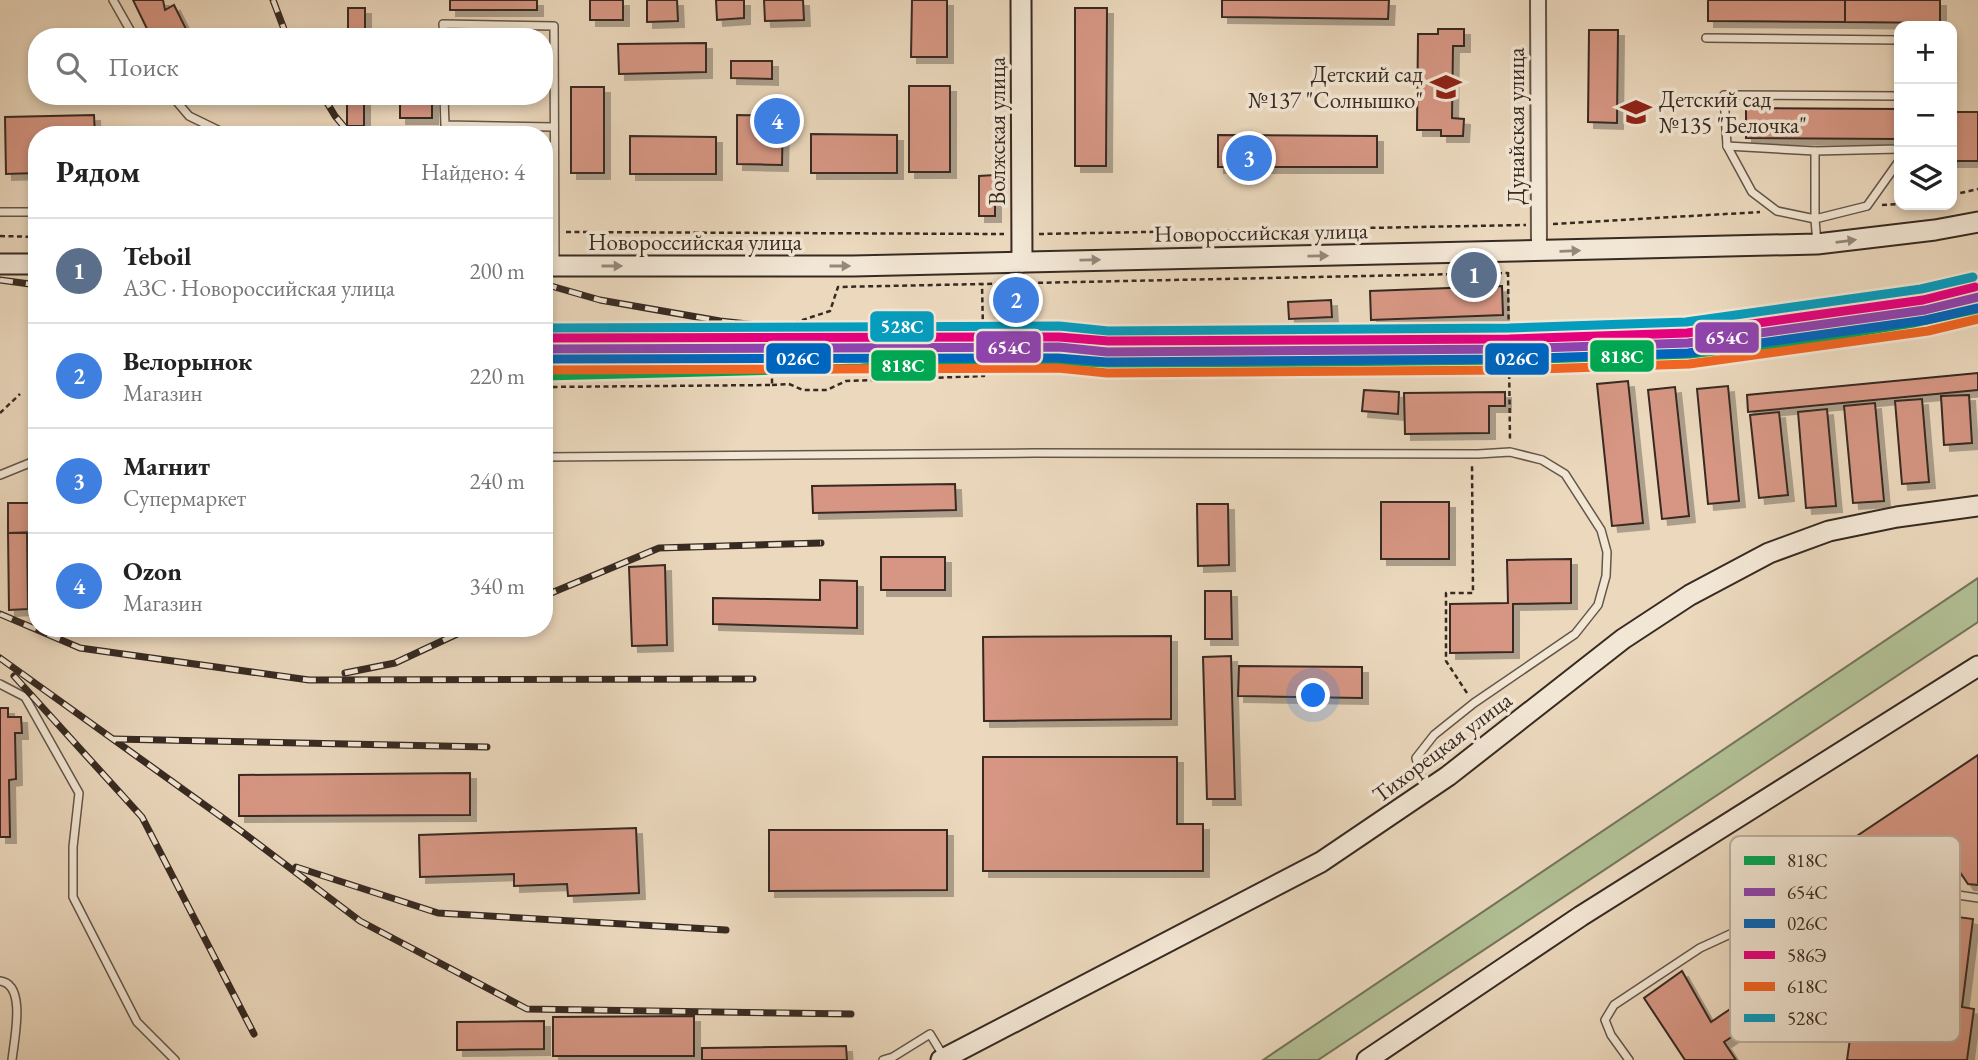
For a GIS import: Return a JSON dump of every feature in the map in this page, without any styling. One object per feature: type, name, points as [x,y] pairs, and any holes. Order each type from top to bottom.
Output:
[{"type":"street","name":"Волжская улица","points":[[1021,0],[1022,262]]},
{"type":"street","name":"Дунайская улица","points":[[1538,0],[1539,251]]},
{"type":"street","name":"Новороссийская улица","points":[[553,266],[853,266],[1817,244],[1935,230],[1978,222]]},
{"type":"street","points":[[0,264],[28,264]]},
{"type":"street","name":"Тихорецкая улица","points":[[943,1059],[1321,862],[1428,790],[1623,639],[1690,595],[1769,553],[1829,531],[1897,517],[1978,506]]},
{"type":"street","points":[[1367,1060],[1592,909],[1978,666]]},
{"type":"lane","points":[[113,0],[129,28]]},
{"type":"lane","points":[[443,28],[443,24],[554,26],[553,239]]},
{"type":"lane","points":[[1706,38],[1894,40]]},
{"type":"lane","points":[[1894,96],[1724,95],[1727,146],[1752,192],[1777,211],[1815,219],[1867,206],[1894,168]]},
{"type":"lane","points":[[180,105],[189,116],[210,126]]},
{"type":"lane","points":[[444,105],[445,125],[500,126]]},
{"type":"lane","points":[[1727,146],[1815,151],[1894,149]]},
{"type":"lane","points":[[1815,151],[1817,244]]},
{"type":"lane","points":[[0,212],[28,212]]},
{"type":"lane","points":[[553,457],[1510,452],[1542,460],[1565,474],[1601,530],[1606,552],[1606,576],[1598,605],[1575,634],[1474,703],[1434,735],[1416,758],[1428,790]]},
{"type":"lane","points":[[0,475],[28,464]]},
{"type":"lane","points":[[0,684],[25,697],[79,793],[73,847],[73,897],[137,1022],[175,1060]]},
{"type":"lane","points":[[1960,895],[1978,898]]},
{"type":"lane","points":[[1629,1060],[1611,1035],[1605,1020],[1614,1005],[1700,948],[1730,934]]},
{"type":"lane","points":[[0,981],[6,982],[13,989],[17,999],[12,1060]]},
{"type":"lane","points":[[883,1060],[893,1057],[930,1034],[943,1059]]},
{"type":"path","points":[[1957,194],[1978,189]]},
{"type":"path","points":[[1867,206],[1894,204]]},
{"type":"path","points":[[554,232],[1022,234],[1539,225],[1777,211]]},
{"type":"path","points":[[0,236],[28,237]]},
{"type":"path","points":[[1508,252],[1510,452]]},
{"type":"path","points":[[772,385],[772,330],[830,311],[838,287],[1508,273]]},
{"type":"path","points":[[553,387],[789,384],[803,390],[827,390],[846,382],[984,376],[982,284]]},
{"type":"path","points":[[0,413],[20,394]]},
{"type":"path","points":[[1472,454],[1473,593],[1446,593],[1446,661],[1474,703]]},
{"type":"green space","points":[[1978,578],[1978,622],[1318,1060],[1263,1060]]},
{"type":"building","points":[[133,0],[163,0],[165,10],[174,5],[186,28],[147,28]]},
{"type":"building","points":[[450,0],[537,0],[537,10],[450,10]]},
{"type":"building","points":[[590,0],[623,0],[623,20],[590,20]]},
{"type":"building","points":[[647,0],[677,0],[678,21],[647,22]]},
{"type":"building","points":[[716,0],[744,0],[744,18],[717,20]]},
{"type":"building","points":[[764,0],[803,0],[804,20],[765,21]]},
{"type":"building","points":[[912,0],[947,0],[947,57],[911,57]]},
{"type":"building","points":[[1222,0],[1389,0],[1388,19],[1222,17]]},
{"type":"building","points":[[1708,0],[1845,0],[1845,22],[1708,21]]},
{"type":"building","points":[[1845,0],[1940,0],[1940,21],[1845,22]]},
{"type":"building","points":[[348,8],[365,8],[365,28],[348,28]]},
{"type":"building","points":[[1075,8],[1107,8],[1106,166],[1075,166]]},
{"type":"building","points":[[1438,29],[1464,29],[1464,46],[1453,46],[1452,118],[1464,119],[1463,136],[1441,136],[1441,130],[1417,130],[1418,34],[1438,34]]},
{"type":"building","points":[[1589,30],[1618,30],[1617,123],[1588,122]]},
{"type":"building","points":[[706,43],[706,72],[619,74],[618,44]]},
{"type":"building","points":[[731,61],[772,61],[772,79],[731,78]]},
{"type":"building","points":[[909,86],[950,86],[950,172],[909,172]]},
{"type":"building","points":[[571,87],[604,87],[604,173],[571,173]]},
{"type":"building","points":[[347,105],[364,105],[364,126],[347,126]]},
{"type":"building","points":[[400,105],[432,105],[432,118],[400,118]]},
{"type":"building","points":[[1746,108],[1894,109],[1894,139],[1746,138]]},
{"type":"building","points":[[1957,112],[1978,112],[1978,161],[1957,161]]},
{"type":"building","points":[[94,115],[95,126],[28,126],[28,173],[6,174],[5,117]]},
{"type":"building","points":[[737,115],[783,116],[782,165],[737,164]]},
{"type":"building","points":[[811,134],[897,135],[897,173],[811,173]]},
{"type":"building","points":[[1218,135],[1377,136],[1377,167],[1218,167]]},
{"type":"building","points":[[630,136],[716,137],[716,174],[630,174]]},
{"type":"building","points":[[995,175],[995,216],[979,216],[979,176]]},
{"type":"building","points":[[1502,286],[1503,315],[1371,320],[1370,291]]},
{"type":"building","points":[[1331,300],[1332,317],[1289,319],[1288,302]]},
{"type":"building","points":[[1978,373],[1978,390],[1748,412],[1747,395]]},
{"type":"building","points":[[1628,381],[1643,523],[1612,526],[1597,384]]},
{"type":"building","points":[[1728,386],[1739,501],[1708,504],[1697,389]]},
{"type":"building","points":[[1675,387],[1689,516],[1662,519],[1648,390]]},
{"type":"building","points":[[1364,390],[1399,392],[1398,414],[1362,411]]},
{"type":"building","points":[[1505,392],[1505,406],[1489,406],[1489,433],[1405,434],[1404,393]]},
{"type":"building","points":[[1969,395],[1972,443],[1944,445],[1941,396]]},
{"type":"building","points":[[1922,399],[1929,482],[1902,484],[1895,401]]},
{"type":"building","points":[[1875,403],[1884,501],[1853,503],[1844,406]]},
{"type":"building","points":[[1827,409],[1836,506],[1806,508],[1798,412]]},
{"type":"building","points":[[1779,412],[1788,495],[1759,498],[1750,415]]},
{"type":"building","points":[[955,484],[956,510],[813,513],[812,486]]},
{"type":"building","points":[[1381,502],[1449,502],[1449,559],[1381,559]]},
{"type":"building","points":[[8,503],[28,503],[28,532],[8,533]]},
{"type":"building","points":[[1197,504],[1228,504],[1229,565],[1198,566]]},
{"type":"building","points":[[8,533],[27,533],[28,609],[9,610]]},
{"type":"building","points":[[881,557],[945,557],[945,590],[881,590]]},
{"type":"building","points":[[1571,559],[1571,603],[1513,604],[1513,652],[1450,653],[1450,604],[1508,603],[1507,560]]},
{"type":"building","points":[[665,565],[667,645],[632,646],[629,567]]},
{"type":"building","points":[[820,580],[857,581],[857,628],[713,624],[713,598],[820,600]]},
{"type":"building","points":[[1205,591],[1231,591],[1232,639],[1205,639]]},
{"type":"building","points":[[1171,636],[1171,719],[984,721],[983,637]]},
{"type":"building","points":[[1231,656],[1235,799],[1207,799],[1203,657]]},
{"type":"building","points":[[1239,666],[1362,667],[1362,698],[1238,696]]},
{"type":"building","points":[[0,708],[8,708],[8,717],[21,717],[22,733],[15,733],[16,779],[9,780],[10,837],[0,837]]},
{"type":"building","points":[[1978,755],[1978,885],[1968,884],[1960,872],[1960,836],[1857,836]]},
{"type":"building","points":[[983,757],[1177,757],[1177,824],[1203,824],[1203,871],[983,871]]},
{"type":"building","points":[[470,773],[470,815],[239,816],[239,775]]},
{"type":"building","points":[[636,828],[639,893],[568,896],[567,884],[514,886],[514,874],[420,877],[419,835]]},
{"type":"building","points":[[769,830],[947,830],[947,890],[769,891]]},
{"type":"building","points":[[1960,917],[1973,919],[1962,1007],[1974,1009],[1967,1060],[1847,1060],[1850,1042],[1960,1042]]},
{"type":"building","points":[[1682,971],[1711,1022],[1730,1009],[1730,1038],[1724,1042],[1736,1060],[1685,1060],[1644,998]]},
{"type":"building","points":[[694,1016],[694,1056],[553,1056],[553,1017]]},
{"type":"building","points":[[544,1021],[544,1049],[457,1050],[457,1022]]},
{"type":"building","points":[[846,1046],[847,1060],[702,1060],[702,1048]]},
{"type":"railway","points":[[273,0],[284,28]]},
{"type":"railway","points":[[328,105],[343,126]]},
{"type":"railway","points":[[0,280],[28,284]]},
{"type":"railway","points":[[553,287],[600,300],[720,321],[858,336]]},
{"type":"railway","points":[[553,592],[659,548],[821,543]]},
{"type":"railway","points":[[0,614],[28,626]]},
{"type":"railway","points":[[54,637],[80,648],[309,680],[753,679]]},
{"type":"railway","points":[[345,673],[395,663],[451,637]]},
{"type":"railway","points":[[0,658],[241,831],[360,921],[527,1009],[851,1014]]},
{"type":"railway","points":[[14,676],[142,817],[254,1034]]},
{"type":"railway","points":[[114,739],[487,747]]},
{"type":"railway","points":[[296,867],[438,913],[726,930]]},
{"type":"transit line","name":"528С","points":[[553,328],[1059,326],[1108,331],[1509,328],[1686,322],[1921,289],[1973,277]]},
{"type":"transit line","name":"586Э","points":[[553,338],[1059,337],[1108,341],[1509,339],[1687,333],[1923,300],[1975,287]]},
{"type":"transit line","name":"654С","points":[[553,349],[1059,347],[1107,352],[1509,349],[1688,343],[1925,310],[1978,297]]},
{"type":"transit line","name":"026С","points":[[553,359],[1058,358],[1107,362],[1509,359],[1688,353],[1926,320],[1978,308]]},
{"type":"transit line","name":"818С","points":[[553,376],[861,368],[1012,359],[1108,363],[1311,362],[1510,360],[1690,354],[1808,340],[1913,323],[1978,309]]},
{"type":"transit line","name":"618С","points":[[553,370],[1058,368],[1107,373],[1509,370],[1689,364],[1928,331],[1978,319]]},
{"type":"place","name":"Детский сад №137 \"Солнышко\"","points":[[1446,87]]},
{"type":"place","name":"Детский сад №135 \"Белочка\"","points":[[1636,112]]},
{"type":"place","name":"Ozon","points":[[777,121]]},
{"type":"place","name":"Магнит","points":[[1249,158]]},
{"type":"place","name":"Teboil","points":[[1474,275]]},
{"type":"place","name":"Велорынок","points":[[1016,300]]}]
